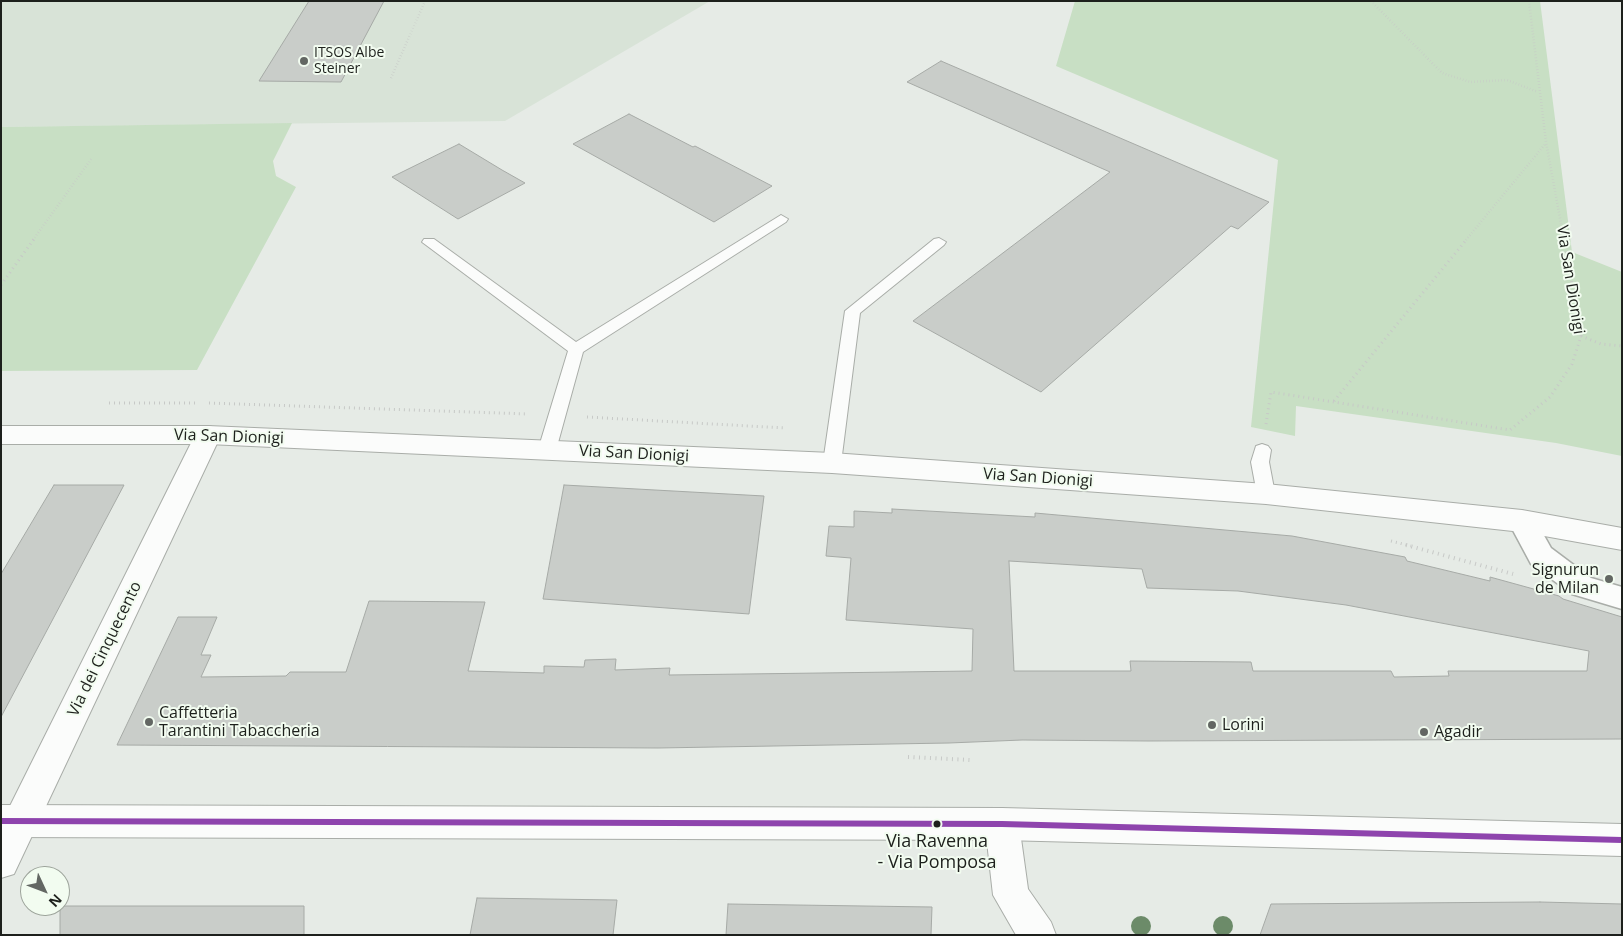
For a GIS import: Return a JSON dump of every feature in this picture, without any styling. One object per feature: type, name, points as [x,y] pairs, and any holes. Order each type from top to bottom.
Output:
[{"type":"street","name":"Via San Dionigi","points":[[1,435],[208,435],[832,463],[1266,494],[1522,522],[1622,539]]},
{"type":"street","name":"Via dei Cinquecento","points":[[1,862],[12,821],[208,435]]},
{"type":"street","points":[[1522,522],[1541,556],[1582,586],[1622,598]]},
{"type":"street","points":[[12,821],[1002,824],[1622,840]]},
{"type":"street","points":[[1002,824],[1011,895],[1038,935]]},
{"type":"lane","points":[[548,450],[576,349],[780,219]]},
{"type":"lane","points":[[429,242],[576,349]]},
{"type":"lane","points":[[832,463],[853,311],[940,242]]},
{"type":"lane","points":[[1262,450],[1260,462],[1266,494]]},
{"type":"path","points":[[391,78],[424,1]]},
{"type":"path","points":[[1370,1],[1442,73],[1455,79],[1470,82],[1507,80],[1538,92]]},
{"type":"path","name":"Via San Dionigi","points":[[1262,450],[1271,392],[1510,430],[1550,396],[1572,364],[1581,336],[1538,92],[1529,1]]},
{"type":"path","points":[[1334,401],[1546,142]]},
{"type":"path","points":[[1,285],[92,158]]},
{"type":"path","points":[[1581,336],[1601,344],[1622,346]]},
{"type":"path","name":"Via San Dionigi","points":[[203,403],[246,404]]},
{"type":"path","points":[[1382,538],[1523,577]]},
{"type":"path","points":[[908,757],[971,760]]},
{"type":"shaded area","name":"ITSOS Albe Steiner","points":[[1,1],[710,1],[505,121],[1,127]]},
{"type":"green space","points":[[1075,1],[1540,1],[1572,252],[1622,272],[1622,456],[1556,443],[1296,406],[1295,436],[1251,427],[1278,160],[1056,66]]},
{"type":"green space","points":[[292,123],[273,161],[276,176],[296,187],[197,370],[1,371],[1,127]]},
{"type":"building","points":[[309,1],[384,1],[341,82],[259,81]]},
{"type":"building","points":[[941,61],[1269,202],[1238,229],[1231,226],[1041,392],[913,321],[1110,172],[907,82]]},
{"type":"building","points":[[629,114],[772,186],[714,222],[573,144]]},
{"type":"building","points":[[459,144],[525,183],[458,219],[392,177]]},
{"type":"building","points":[[54,485],[124,485],[1,717],[1,574]]},
{"type":"building","points":[[564,485],[764,496],[749,614],[543,599]]},
{"type":"building","points":[[892,509],[1035,517],[1035,513],[1292,536],[1405,557],[1407,561],[1490,581],[1490,577],[1559,596],[1563,599],[1622,617],[1622,739],[1022,740],[658,748],[117,745],[178,617],[217,617],[201,655],[211,655],[201,677],[286,676],[290,672],[346,672],[369,601],[485,602],[468,671],[544,673],[544,666],[584,667],[585,660],[616,659],[615,670],[670,668],[669,675],[972,671],[973,629],[846,620],[851,558],[826,556],[829,526],[854,527],[854,511],[892,513]],"holes":[[[1009,561],[1142,569],[1147,588],[1238,591],[1346,605],[1589,651],[1587,671],[1448,671],[1449,676],[1394,677],[1391,671],[1253,671],[1251,662],[1130,661],[1131,671],[1014,671]]]},
{"type":"building","points":[[477,898],[617,900],[613,935],[470,935]]},
{"type":"building","points":[[1540,902],[1622,904],[1622,935],[1260,935],[1271,904]]},
{"type":"building","points":[[728,904],[932,907],[931,935],[726,935]]},
{"type":"building","points":[[70,906],[304,906],[304,935],[60,935],[60,916],[70,916]]},
{"type":"transit line","points":[[1,821],[1002,824],[1622,840]]},
{"type":"place","name":"ITSOS Albe Steiner","points":[[304,61]]},
{"type":"place","name":"Signurun de Milan","points":[[1609,579]]},
{"type":"place","name":"Caffetteria Tarantini Tabaccheria","points":[[149,722]]},
{"type":"place","name":"Lorini","points":[[1212,725]]},
{"type":"place","name":"Agadir","points":[[1424,732]]},
{"type":"place","name":"Via Ravenna - Via Pomposa","points":[[937,824]]}]
